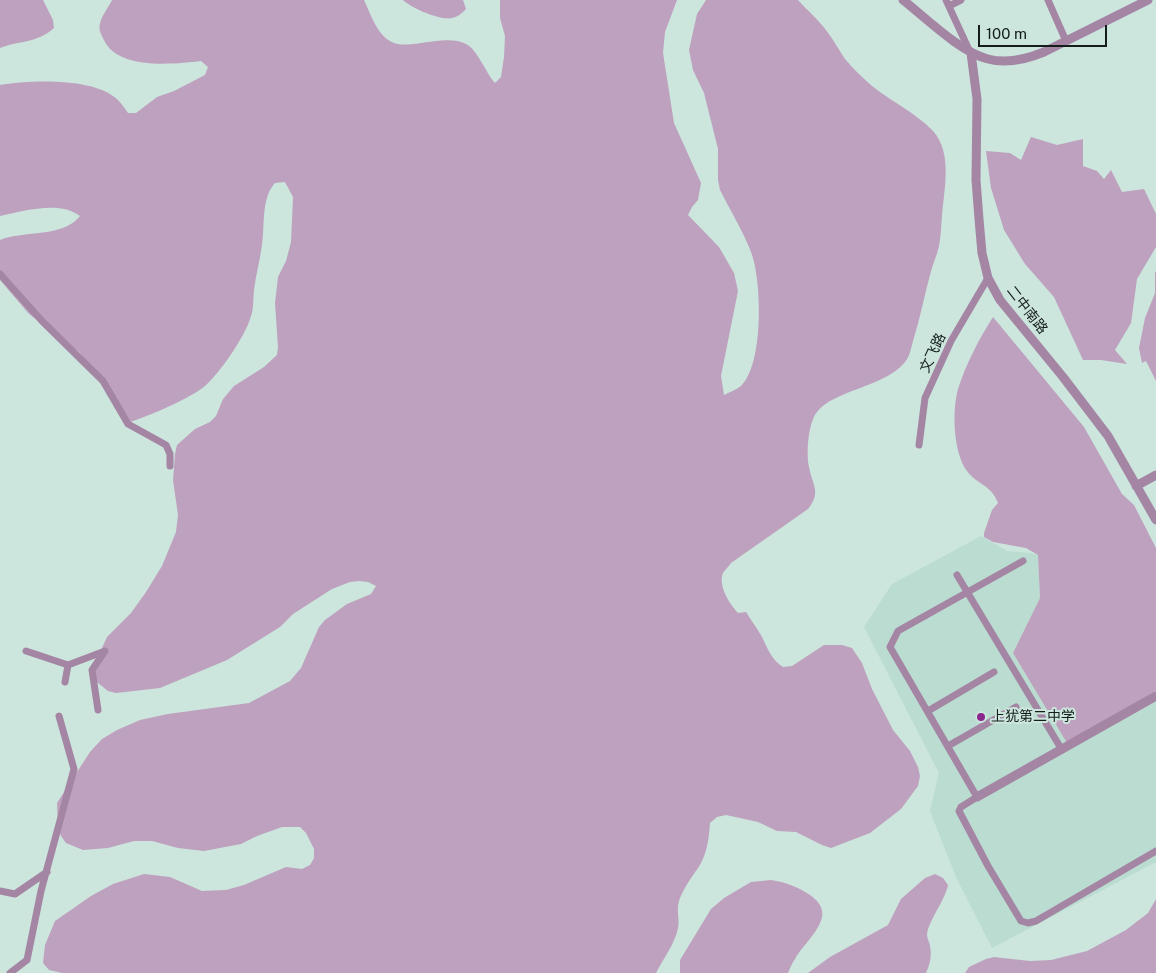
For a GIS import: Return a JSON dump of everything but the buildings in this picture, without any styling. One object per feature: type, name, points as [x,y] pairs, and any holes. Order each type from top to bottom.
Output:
[{"type":"street","points":[[903,0],[971,53],[989,60],[1022,59],[1044,52],[1146,0]]},
{"type":"street","points":[[961,0],[947,3],[971,53]]},
{"type":"street","points":[[1048,0],[1066,41]]},
{"type":"street","name":"二中南路","points":[[971,53],[977,99],[976,180],[982,253],[988,278],[1000,300],[1108,436],[1156,520]]},
{"type":"street","points":[[0,274],[42,321],[103,381],[128,424],[166,445],[170,454],[170,466]]},
{"type":"street","name":"文飞路","points":[[919,445],[926,398],[951,341],[988,278]]},
{"type":"street","points":[[1136,486],[1156,475]]},
{"type":"street","points":[[978,797],[890,647],[898,631],[1023,560]]},
{"type":"street","points":[[957,575],[1062,750]]},
{"type":"street","points":[[26,651],[68,665],[105,651],[92,670],[98,710]]},
{"type":"street","points":[[65,682],[68,665]]},
{"type":"street","points":[[928,711],[994,672]]},
{"type":"street","points":[[1156,696],[978,797],[961,807],[959,811],[988,866],[1021,920],[1028,923],[1036,922],[1156,851]]},
{"type":"street","points":[[948,746],[1016,707]]},
{"type":"street","points":[[10,973],[27,960],[47,872],[74,769],[59,716]]},
{"type":"street","points":[[0,891],[15,894],[47,872]]},
{"type":"shaded area","points":[[0,0],[43,0],[53,20],[54,28],[41,37],[0,48]]},
{"type":"shaded area","points":[[112,0],[364,0],[376,26],[391,42],[412,44],[447,40],[462,42],[474,51],[495,83],[501,77],[504,57],[505,36],[500,18],[500,0],[677,0],[665,32],[663,53],[674,123],[701,183],[698,200],[688,215],[719,247],[734,273],[738,291],[721,376],[724,395],[741,386],[754,360],[759,321],[759,301],[755,265],[751,252],[720,190],[718,180],[718,149],[704,93],[693,70],[689,50],[697,14],[706,0],[798,0],[824,27],[845,59],[858,73],[872,86],[933,131],[943,150],[946,172],[940,238],[908,357],[896,370],[885,377],[835,398],[817,412],[812,423],[808,447],[809,467],[815,488],[812,503],[808,509],[731,563],[723,573],[722,578],[723,589],[731,604],[738,613],[746,612],[768,650],[783,667],[792,666],[824,645],[842,645],[852,648],[862,663],[872,689],[893,730],[910,751],[918,767],[920,776],[918,786],[901,809],[870,833],[831,848],[796,832],[777,831],[758,822],[726,815],[717,817],[710,823],[704,858],[679,901],[676,934],[656,973],[62,973],[49,970],[43,963],[45,945],[55,921],[91,896],[113,884],[144,874],[170,877],[202,891],[226,890],[244,885],[286,867],[302,869],[310,865],[314,858],[314,849],[306,833],[300,827],[282,827],[241,844],[204,851],[178,848],[152,841],[134,841],[108,848],[83,850],[66,843],[61,836],[58,828],[57,803],[90,752],[102,739],[117,730],[140,720],[168,714],[249,703],[290,681],[301,668],[319,627],[325,620],[347,604],[371,594],[376,586],[368,582],[359,581],[350,582],[332,589],[293,614],[280,627],[227,660],[160,688],[116,693],[108,691],[93,679],[92,670],[107,637],[131,613],[146,592],[162,566],[176,532],[178,515],[173,480],[177,445],[195,429],[210,422],[216,416],[223,399],[234,386],[264,367],[277,355],[275,303],[278,277],[286,261],[291,242],[293,197],[285,182],[275,183],[267,196],[252,313],[244,333],[225,363],[199,391],[148,416],[130,422],[79,352],[29,314],[0,280],[0,240],[64,228],[80,216],[72,211],[41,208],[0,216],[0,85],[44,81],[94,87],[118,100],[128,113],[136,113],[157,97],[174,91],[205,75],[208,67],[201,61],[163,64],[149,63],[135,61],[112,51],[101,33],[100,24]]},
{"type":"shaded area","points":[[403,0],[463,0],[466,9],[460,15],[441,18],[419,10]]},
{"type":"shaded area","points":[[1031,137],[1057,145],[1083,139],[1083,166],[1097,171],[1104,179],[1111,170],[1122,192],[1144,189],[1156,214],[1156,247],[1137,279],[1131,323],[1115,350],[1127,364],[1101,360],[1083,360],[1054,297],[1025,264],[1004,230],[991,188],[986,151],[1010,153],[1021,160]]},
{"type":"shaded area","points":[[1156,271],[1156,381],[1146,361],[1142,363],[1139,348],[1145,318],[1155,293]]},
{"type":"shaded area","points":[[993,317],[1084,427],[1122,494],[1134,505],[1156,548],[1156,691],[1067,743],[1013,653],[1040,598],[1038,555],[1026,548],[993,542],[984,537],[992,510],[998,503],[992,492],[967,471],[962,463],[956,443],[955,408],[958,389],[973,352]]},
{"type":"shaded area","name":"上犹第二中学","points":[[981,536],[1007,551],[1038,555],[1040,598],[1013,653],[1067,743],[1156,691],[1156,862],[992,948],[956,877],[930,811],[939,773],[864,627],[892,584]]},
{"type":"shaded area","points":[[935,874],[943,878],[948,885],[944,898],[928,929],[927,936],[931,957],[926,973],[808,973],[830,957],[888,925],[901,899],[925,878]]},
{"type":"shaded area","points":[[771,880],[796,887],[805,892],[813,897],[822,910],[822,917],[818,928],[798,954],[788,973],[680,973],[680,960],[711,909],[724,898],[751,882]]},
{"type":"shaded area","points":[[1156,899],[1156,973],[965,973],[969,967],[994,957],[1030,961],[1051,960],[1087,951],[1126,930],[1148,913]]},
{"type":"place","name":"上犹第二中学","points":[[981,717]]}]
